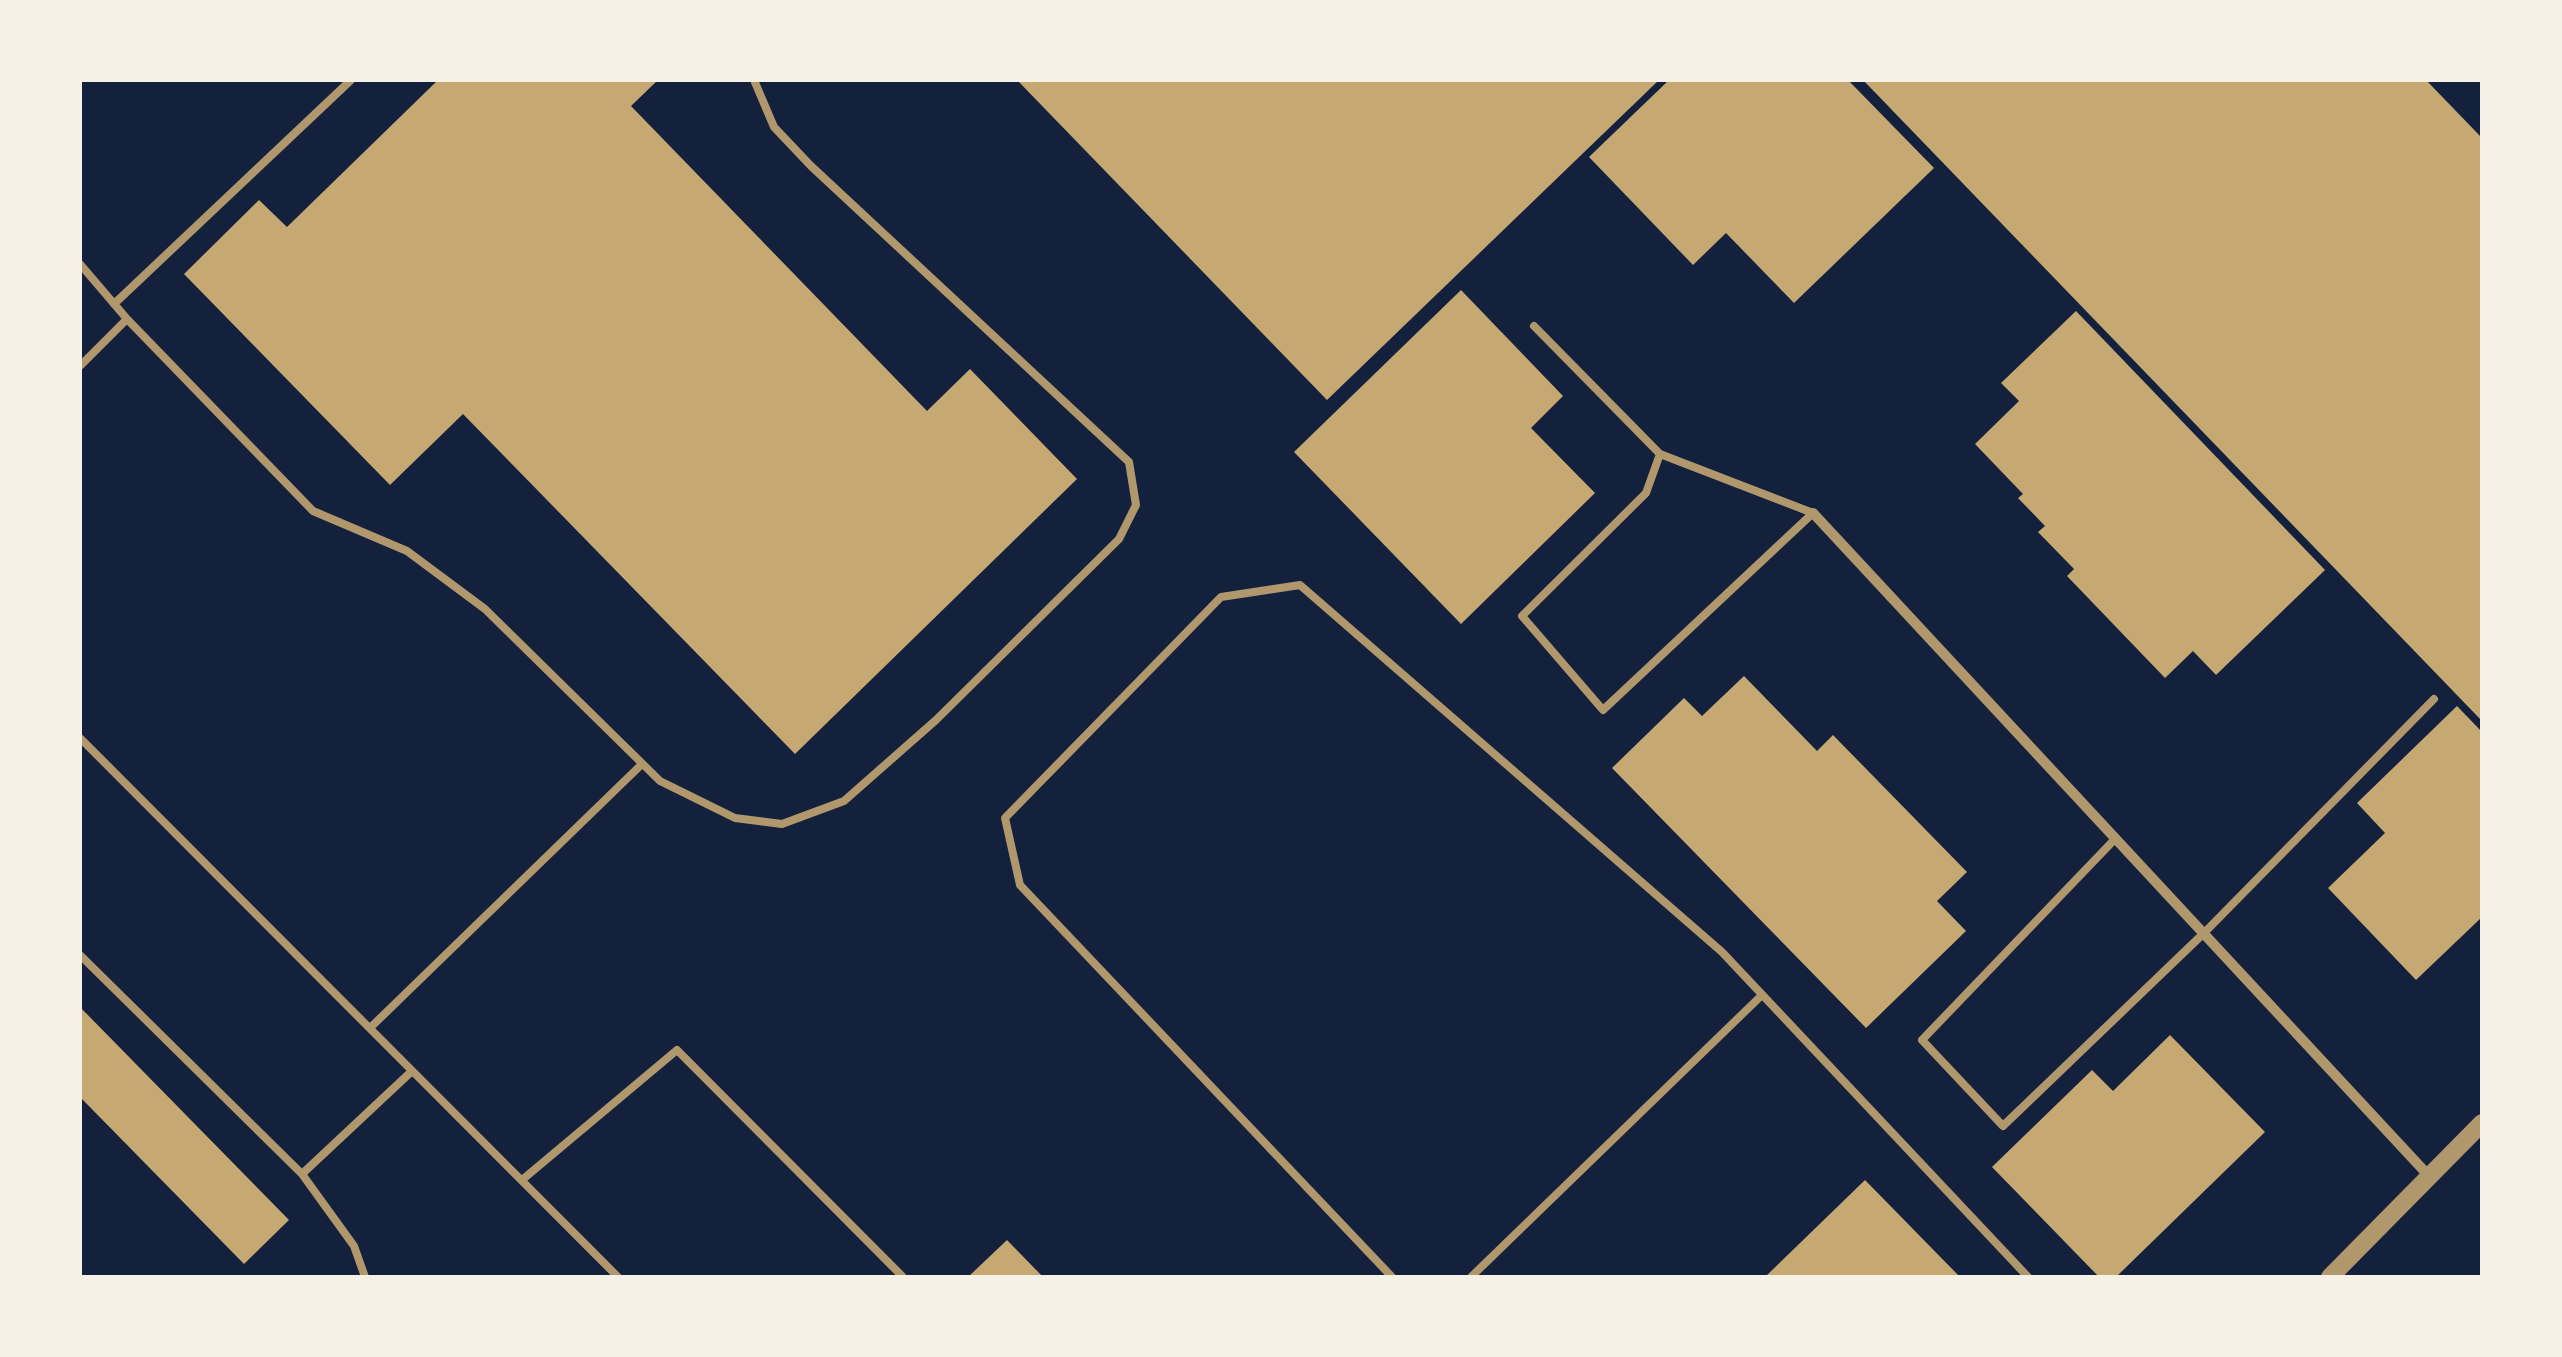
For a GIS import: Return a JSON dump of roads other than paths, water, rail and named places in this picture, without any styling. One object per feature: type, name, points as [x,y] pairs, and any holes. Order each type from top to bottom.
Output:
[{"type":"street","points":[[1813,513],[2428,1175]]},
{"type":"street","points":[[2330,1277],[2482,1123]]},
{"type":"lane","points":[[114,304],[351,80]]},
{"type":"lane","points":[[80,264],[127,319],[313,512],[407,551],[485,609],[660,781],[736,818],[782,824],[844,801],[936,720],[1119,540],[1136,506],[1130,462],[811,166],[774,127],[754,80]]},
{"type":"lane","points":[[80,366],[127,319]]},
{"type":"lane","points":[[1534,326],[1660,454],[1813,513],[1603,710],[1522,616],[1646,493],[1660,454]]},
{"type":"lane","points":[[1392,1277],[1020,885],[1005,818],[1221,597],[1300,585],[1722,952],[2028,1277]]},
{"type":"lane","points":[[2115,838],[1922,1040],[2002,1126],[2204,933],[2434,699]]},
{"type":"lane","points":[[80,738],[618,1277]]},
{"type":"lane","points":[[370,1028],[642,764]]},
{"type":"lane","points":[[80,955],[302,1174],[354,1246],[365,1277]]},
{"type":"lane","points":[[1471,1277],[1762,995]]},
{"type":"lane","points":[[522,1180],[677,1050],[904,1277]]},
{"type":"lane","points":[[302,1174],[412,1071]]}]
